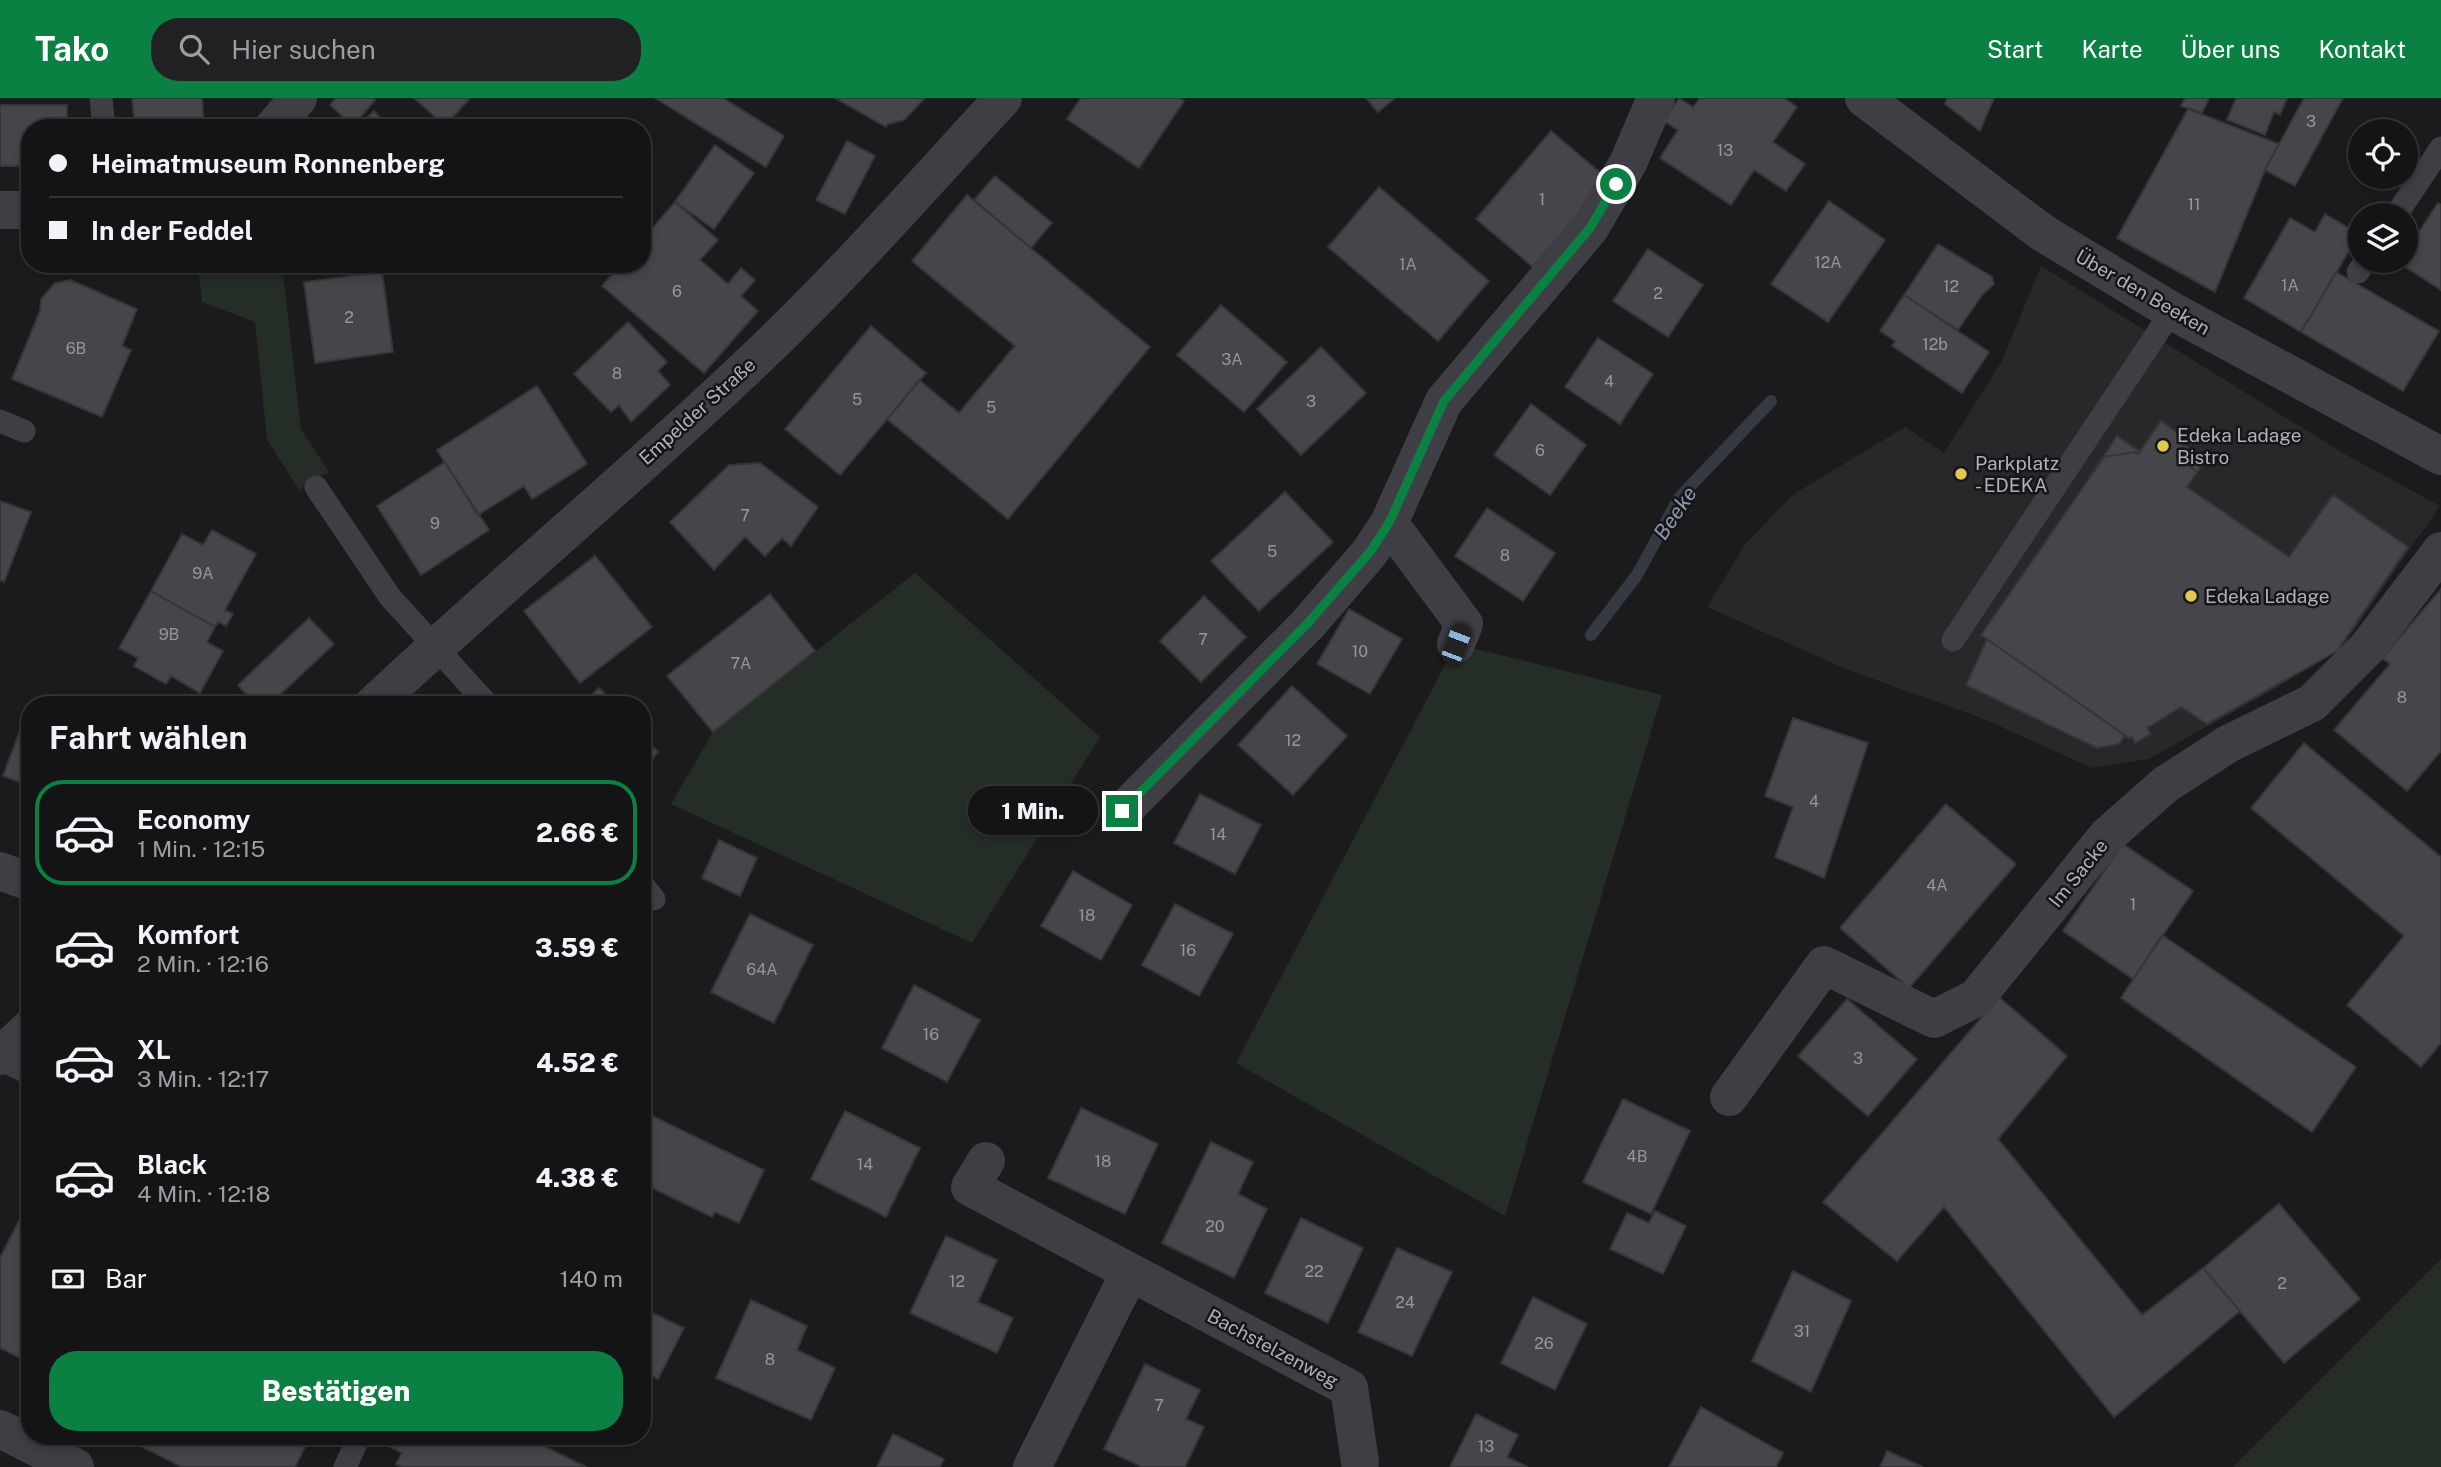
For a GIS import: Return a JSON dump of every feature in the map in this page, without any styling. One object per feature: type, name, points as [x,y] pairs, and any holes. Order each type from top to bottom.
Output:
[{"type":"street","points":[[280,119],[298,98]]},
{"type":"street","name":"Empelder Straße","points":[[383,696],[748,367],[863,249],[1003,98]]},
{"type":"street","points":[[1122,811],[1307,624],[1370,552],[1389,523],[1444,401],[1590,228],[1628,163],[1656,98]]},
{"type":"street","name":"Über den Beeken","points":[[1864,98],[2043,233],[2172,311],[2441,456]]},
{"type":"street","points":[[0,210],[21,209]]},
{"type":"street","points":[[1389,523],[1464,624],[1456,644]]},
{"type":"street","name":"Im Sacke","points":[[1729,1097],[1824,965],[1934,1019],[1976,998],[2107,836],[2166,784],[2228,744],[2312,703],[2367,648],[2441,551]]},
{"type":"street","points":[[0,871],[21,879]]},
{"type":"street","points":[[0,1058],[21,1037]]},
{"type":"street","name":"Bachstelzenweg","points":[[986,1161],[970,1187],[1349,1388],[1360,1462]]},
{"type":"street","points":[[1032,1467],[1130,1272]]},
{"type":"street","points":[[0,1429],[21,1440]]},
{"type":"street","points":[[32,1445],[75,1467]]},
{"type":"lane","points":[[101,98],[103,119]]},
{"type":"lane","points":[[2404,203],[2441,148]]},
{"type":"lane","points":[[1953,640],[2172,311]]},
{"type":"lane","points":[[0,421],[24,431]]},
{"type":"lane","points":[[316,487],[390,597],[480,696]]},
{"type":"lane","points":[[0,1058],[21,1069]]},
{"type":"lane","points":[[345,1467],[355,1445]]},
{"type":"shaded area","points":[[2041,266],[2343,453],[2440,506],[2340,650],[2149,759],[2092,768],[1984,719],[1846,669],[1707,607],[1746,543],[1794,494],[1905,427],[1944,453],[2002,361]]},
{"type":"shaded area","points":[[199,273],[283,273],[301,429],[329,472],[299,490],[267,439],[255,322],[202,302]]},
{"type":"shaded area","points":[[915,573],[1100,737],[972,943],[671,804],[713,732]]},
{"type":"shaded area","points":[[1456,644],[1662,695],[1505,1216],[1236,1063]]},
{"type":"shaded area","points":[[2441,1259],[2441,1467],[2233,1467]]},
{"type":"building","points":[[132,98],[202,98],[203,119],[134,119]]},
{"type":"building","points":[[336,98],[375,100],[359,119],[345,119],[330,105]]},
{"type":"building","points":[[414,98],[470,98],[451,119],[437,119]]},
{"type":"building","points":[[655,98],[723,98],[784,136],[766,167]]},
{"type":"building","points":[[835,98],[925,98],[904,120],[886,127]]},
{"type":"building","points":[[1081,98],[1180,98],[1184,101],[1139,168],[1067,119]]},
{"type":"building","points":[[1366,98],[1395,98],[1378,112]]},
{"type":"building","points":[[1679,98],[1693,107],[1700,98],[1784,98],[1797,107],[1773,142],[1805,164],[1786,191],[1754,170],[1731,205],[1660,158],[1678,130],[1664,121]]},
{"type":"building","points":[[1947,98],[1994,98],[1980,131],[1945,104]]},
{"type":"building","points":[[2185,98],[2209,98],[2202,113],[2181,106]]},
{"type":"building","points":[[2236,98],[2287,98],[2280,115],[2274,112],[2265,135],[2227,120]]},
{"type":"building","points":[[2304,98],[2343,98],[2295,186],[2265,170]]},
{"type":"building","points":[[0,105],[67,105],[67,119],[21,119],[21,166],[0,166]]},
{"type":"building","points":[[2188,109],[2279,144],[2265,170],[2215,292],[2117,238]]},
{"type":"building","points":[[374,111],[381,119],[366,119]]},
{"type":"building","points":[[1551,131],[1608,179],[1533,267],[1476,219]]},
{"type":"building","points":[[847,141],[875,156],[845,214],[816,200]]},
{"type":"building","points":[[715,145],[754,173],[714,229],[675,202]]},
{"type":"building","points":[[995,176],[1052,223],[1031,248],[974,200]]},
{"type":"building","points":[[1379,187],[1489,281],[1438,341],[1328,247]]},
{"type":"building","points":[[967,195],[1150,347],[1008,519],[887,419],[919,380],[959,413],[1015,346],[912,261]]},
{"type":"building","points":[[1829,201],[1885,240],[1828,322],[1771,284]]},
{"type":"building","points":[[675,202],[718,240],[700,260],[728,284],[741,268],[755,280],[741,296],[758,311],[704,373],[602,286],[613,273],[651,273],[651,230]]},
{"type":"building","points":[[2438,203],[2441,205],[2441,290],[2415,273],[2418,273],[2418,234]]},
{"type":"building","points":[[2325,214],[2348,228],[2348,253],[2301,332],[2244,298],[2290,218],[2315,232]]},
{"type":"building","points":[[1938,244],[1992,277],[1994,284],[1982,295],[1958,330],[1904,295]]},
{"type":"building","points":[[1648,249],[1703,285],[1668,337],[1613,301]]},
{"type":"building","points":[[2336,272],[2439,331],[2403,391],[2301,332]]},
{"type":"building","points":[[382,273],[393,352],[315,363],[304,282]]},
{"type":"building","points":[[70,280],[137,309],[122,346],[131,350],[102,417],[12,379],[40,311],[41,299],[55,283]]},
{"type":"building","points":[[1904,295],[1989,352],[1962,393],[1892,346],[1895,341],[1880,331]]},
{"type":"building","points":[[1221,305],[1287,362],[1244,412],[1177,355]]},
{"type":"building","points":[[628,322],[667,362],[658,371],[670,385],[631,422],[619,405],[611,412],[574,374]]},
{"type":"building","points":[[871,326],[926,373],[840,475],[785,429]]},
{"type":"building","points":[[1598,338],[1653,374],[1620,424],[1565,387]]},
{"type":"building","points":[[1321,347],[1366,393],[1301,455],[1257,409]]},
{"type":"building","points":[[537,386],[587,464],[532,499],[524,486],[478,515],[437,450]]},
{"type":"building","points":[[1531,404],[1586,445],[1550,495],[1494,455]]},
{"type":"building","name":"Edeka Ladage","points":[[2161,421],[2187,440],[2176,456],[2197,472],[2187,487],[2289,557],[2333,495],[2408,547],[2337,651],[2207,724],[2181,707],[2147,728],[2151,734],[2135,743],[2132,737],[2130,739],[1981,635],[2104,457],[2135,452],[2138,454]]},
{"type":"building","points":[[2117,436],[2140,452],[2104,457],[2088,479]]},
{"type":"building","points":[[2184,445],[2206,460],[2197,472],[2176,456]]},
{"type":"building","points":[[445,462],[489,530],[421,575],[377,506]]},
{"type":"building","points":[[760,463],[818,507],[791,546],[782,538],[765,556],[745,537],[714,570],[670,522],[729,465]]},
{"type":"building","points":[[1285,492],[1333,542],[1259,611],[1211,561]]},
{"type":"building","points":[[0,501],[31,512],[4,582],[0,580]]},
{"type":"building","points":[[1487,508],[1555,553],[1523,601],[1455,556]]},
{"type":"building","points":[[212,530],[256,554],[225,610],[233,614],[226,626],[218,622],[215,627],[151,591],[182,534],[203,545]]},
{"type":"building","points":[[595,556],[652,627],[580,683],[524,611]]},
{"type":"building","points":[[2441,589],[2441,751],[2407,791],[2334,730],[2390,664],[2382,658]]},
{"type":"building","points":[[151,591],[215,627],[207,642],[223,651],[200,693],[171,676],[166,684],[134,666],[138,658],[119,648]]},
{"type":"building","points":[[770,594],[815,651],[713,732],[667,676]]},
{"type":"building","points":[[1204,596],[1246,637],[1201,682],[1160,641]]},
{"type":"building","points":[[1349,609],[1402,639],[1370,694],[1317,664]]},
{"type":"building","points":[[309,618],[334,644],[279,696],[248,696],[238,685]]},
{"type":"building","points":[[1987,639],[2125,735],[2119,744],[2097,748],[1966,685]]},
{"type":"building","points":[[1292,686],[1347,736],[1293,795],[1238,745]]},
{"type":"building","points":[[599,688],[607,696],[591,696]]},
{"type":"building","points":[[1793,718],[1868,743],[1824,878],[1775,857],[1793,807],[1765,796]]},
{"type":"building","points":[[21,728],[21,783],[3,776]]},
{"type":"building","points":[[2304,743],[2441,857],[2441,1043],[2421,1067],[2347,1005],[2404,936],[2251,808]]},
{"type":"building","points":[[651,745],[658,752],[651,761]]},
{"type":"building","points":[[1200,794],[1261,825],[1235,874],[1174,843]]},
{"type":"building","points":[[1946,804],[2016,864],[1909,988],[1840,928]]},
{"type":"building","points":[[719,840],[757,858],[740,896],[702,878]]},
{"type":"building","points":[[2123,844],[2193,891],[2133,979],[2063,931]]},
{"type":"building","points":[[1073,871],[1132,905],[1101,960],[1041,926]]},
{"type":"building","points":[[1175,904],[1233,934],[1199,996],[1142,965]]},
{"type":"building","points":[[750,914],[813,945],[774,1023],[711,992]]},
{"type":"building","points":[[2162,935],[2356,1067],[2312,1132],[2121,998]]},
{"type":"building","points":[[914,985],[980,1020],[947,1082],[882,1048]]},
{"type":"building","points":[[1999,997],[2067,1056],[1998,1139],[2142,1315],[2203,1268],[2240,1311],[2114,1417],[1944,1207],[1897,1261],[1823,1202]]},
{"type":"building","points":[[1847,999],[1917,1059],[1868,1116],[1798,1056]]},
{"type":"building","points":[[1623,1099],[1690,1131],[1651,1214],[1583,1182]]},
{"type":"building","points":[[1081,1108],[1158,1144],[1125,1214],[1048,1178]]},
{"type":"building","points":[[845,1111],[920,1148],[886,1217],[811,1179]]},
{"type":"building","points":[[651,1115],[764,1170],[739,1223],[715,1212],[712,1217],[651,1187]]},
{"type":"building","points":[[1211,1142],[1253,1162],[1238,1194],[1267,1209],[1234,1278],[1162,1243]]},
{"type":"building","points":[[2279,1204],[2360,1299],[2284,1363],[2203,1268]]},
{"type":"building","points":[[1655,1211],[1686,1226],[1663,1274],[1610,1249],[1627,1213],[1649,1223]]},
{"type":"building","points":[[21,1217],[21,1358],[0,1348],[0,1258]]},
{"type":"building","points":[[1301,1218],[1363,1248],[1328,1323],[1265,1293]]},
{"type":"building","points":[[946,1236],[997,1260],[978,1302],[1013,1318],[997,1353],[910,1313]]},
{"type":"building","points":[[1397,1248],[1452,1272],[1412,1356],[1358,1332]]},
{"type":"building","points":[[1793,1271],[1851,1301],[1811,1392],[1752,1361]]},
{"type":"building","points":[[1533,1297],[1587,1324],[1555,1390],[1501,1363]]},
{"type":"building","points":[[751,1300],[807,1326],[797,1350],[835,1368],[811,1420],[716,1378]]},
{"type":"building","points":[[651,1312],[684,1328],[658,1379],[651,1376]]},
{"type":"building","points":[[1145,1364],[1200,1390],[1186,1419],[1204,1427],[1185,1467],[1142,1467],[1104,1449]]},
{"type":"building","points":[[1701,1407],[1783,1453],[1776,1467],[1669,1467]]},
{"type":"building","points":[[1476,1414],[1518,1435],[1507,1457],[1528,1467],[1450,1467]]},
{"type":"building","points":[[893,1434],[944,1459],[940,1467],[877,1467]]},
{"type":"building","points":[[139,1445],[306,1445],[295,1467],[182,1467]]},
{"type":"building","points":[[387,1445],[542,1445],[586,1467],[402,1467],[396,1464],[402,1453]]},
{"type":"building","points":[[1887,1451],[1923,1467],[1880,1467]]},
{"type":"waterway","name":"Beeke","points":[[1591,635],[1637,575],[1679,498],[1771,401]]},
{"type":"place","name":"Edeka Ladage Bistro","points":[[2163,446]]},
{"type":"place","name":"Parkplatz - EDEKA","points":[[1961,474]]},
{"type":"place","name":"Edeka Ladage","points":[[2191,596]]},
{"type":"route","points":[[1122,811],[1307,624],[1370,552],[1389,523],[1444,401],[1590,228],[1616,184]]}]
